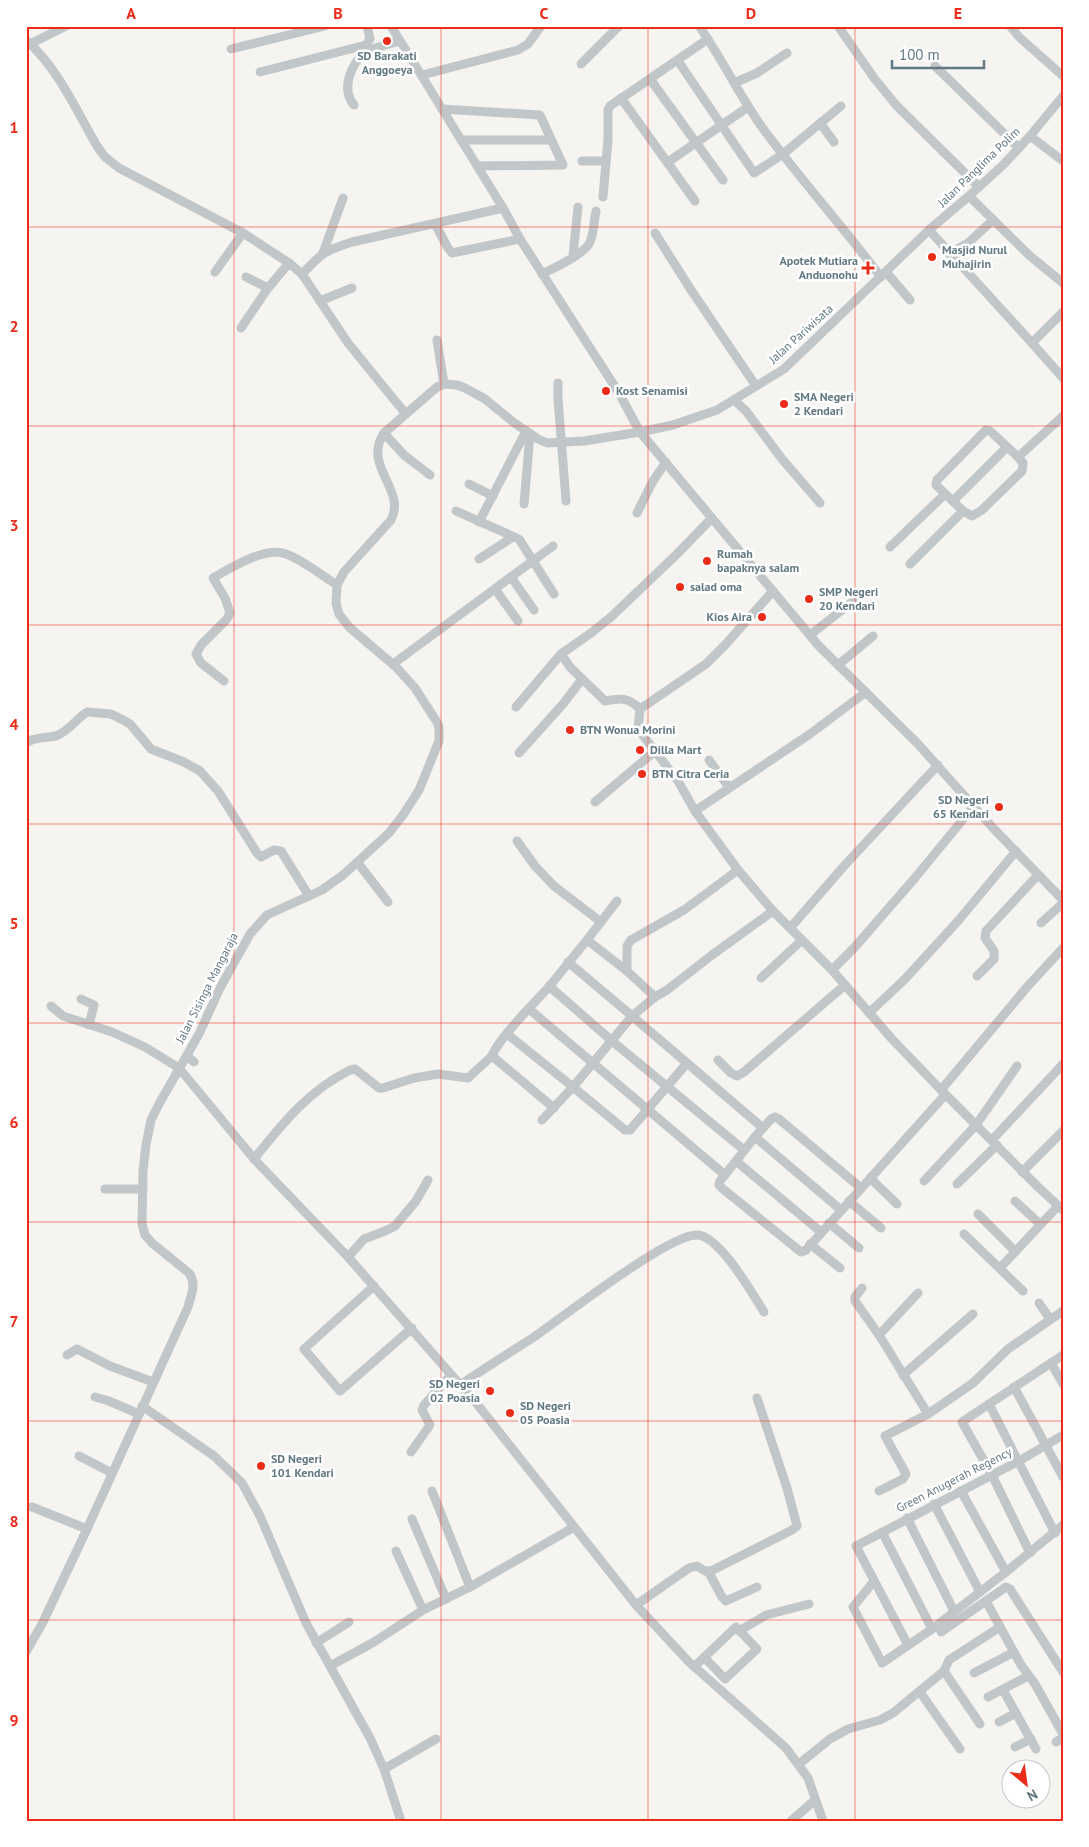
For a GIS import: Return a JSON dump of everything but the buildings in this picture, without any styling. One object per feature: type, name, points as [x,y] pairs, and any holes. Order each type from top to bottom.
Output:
[{"type":"street","points":[[66,26],[28,42],[52,70],[97,146],[106,157],[119,168],[243,233],[289,263],[302,274],[348,342],[405,413]]},
{"type":"street","points":[[230,49],[325,26]]},
{"type":"street","points":[[260,72],[366,44],[370,39],[366,26]]},
{"type":"street","points":[[391,26],[462,140],[520,239],[594,351],[640,432],[810,635],[938,765],[1063,901],[1040,923]]},
{"type":"street","points":[[422,75],[518,50],[528,44],[541,26]]},
{"type":"street","points":[[581,64],[619,26]]},
{"type":"street","points":[[699,26],[748,107],[783,154],[884,274],[910,300]]},
{"type":"street","points":[[838,26],[874,78],[896,105],[979,187]]},
{"type":"street","points":[[1010,26],[1019,37],[1063,76]]},
{"type":"street","points":[[602,197],[606,161],[608,110],[610,106],[708,39]]},
{"type":"street","points":[[354,105],[350,100],[347,89],[348,82],[358,60],[377,47],[400,41]]},
{"type":"street","points":[[734,83],[757,73],[787,53]]},
{"type":"street","points":[[678,61],[754,173],[783,154],[842,106]]},
{"type":"street","points":[[935,66],[1019,148]]},
{"type":"street","points":[[650,79],[723,180]]},
{"type":"street","name":"Jalan Panglima Polim","points":[[929,230],[979,187],[1019,148],[1063,96]]},
{"type":"street","points":[[621,98],[695,201]]},
{"type":"street","points":[[668,162],[748,107]]},
{"type":"street","points":[[442,109],[540,115],[562,165],[477,166]]},
{"type":"street","points":[[820,123],[834,142]]},
{"type":"street","points":[[1030,136],[1063,161]]},
{"type":"street","points":[[462,140],[551,140]]},
{"type":"street","points":[[582,161],[606,161]]},
{"type":"street","points":[[969,196],[1030,256],[1063,283]]},
{"type":"street","points":[[323,253],[343,198]]},
{"type":"street","points":[[573,256],[578,207]]},
{"type":"street","points":[[302,274],[323,253],[352,242],[503,208]]},
{"type":"street","points":[[542,274],[586,247],[590,242],[596,211]]},
{"type":"street","points":[[949,254],[968,243],[993,220]]},
{"type":"street","points":[[435,224],[452,252],[520,239]]},
{"type":"street","points":[[929,230],[1063,378]]},
{"type":"street","name":"Jalan Pariwisata","points":[[640,432],[702,416],[734,400],[784,369],[929,230]]},
{"type":"street","points":[[655,232],[691,290],[756,386]]},
{"type":"street","points":[[215,272],[243,233]]},
{"type":"street","points":[[241,328],[268,288],[289,263]]},
{"type":"street","points":[[246,277],[268,288]]},
{"type":"street","points":[[320,301],[352,288]]},
{"type":"street","points":[[1032,343],[1063,312]]},
{"type":"street","points":[[437,340],[444,384]]},
{"type":"street","points":[[558,383],[566,501]]},
{"type":"street","points":[[224,681],[201,663],[196,654],[201,645],[228,619],[230,613],[225,598],[213,578],[235,565],[260,555],[275,552],[286,553],[337,585],[344,572],[391,520],[395,513],[395,501],[377,458],[379,440],[405,413],[437,387],[444,384],[465,388],[485,399],[542,442],[584,441],[640,432]]},
{"type":"street","points":[[734,400],[746,412],[782,459],[820,503]]},
{"type":"street","points":[[1018,457],[1063,416]]},
{"type":"street","points":[[986,430],[1018,457],[1023,463],[1022,471],[975,514],[968,515],[962,511],[936,485],[937,480],[986,430]]},
{"type":"street","points":[[384,433],[404,455],[430,475]]},
{"type":"street","points":[[479,522],[528,433]]},
{"type":"street","points":[[524,504],[528,433]]},
{"type":"street","points":[[953,501],[1007,447]]},
{"type":"street","points":[[637,513],[653,480],[666,462]]},
{"type":"street","points":[[469,484],[493,496]]},
{"type":"street","points":[[890,546],[946,494]]},
{"type":"street","points":[[910,564],[962,511]]},
{"type":"street","points":[[456,512],[519,539],[554,594]]},
{"type":"street","points":[[516,707],[561,654],[591,634],[611,616],[712,518]]},
{"type":"street","points":[[479,559],[513,537]]},
{"type":"street","points":[[393,664],[553,546]]},
{"type":"street","points":[[511,577],[534,610]]},
{"type":"street","name":"Jalan Sisinga Mangaraja","points":[[27,1647],[87,1529],[152,1382],[188,1307],[194,1286],[193,1278],[189,1273],[161,1251],[145,1235],[142,1224],[142,1171],[150,1125],[159,1104],[250,934],[267,915],[322,890],[358,863],[389,833],[419,790],[439,741],[439,727],[432,711],[415,688],[393,664],[349,627],[339,614],[336,603],[337,585]]},
{"type":"street","points":[[495,589],[518,622]]},
{"type":"street","points":[[640,709],[706,664],[773,591]]},
{"type":"street","points":[[810,635],[856,598]]},
{"type":"street","points":[[838,665],[873,636]]},
{"type":"street","points":[[561,654],[570,667],[605,701],[624,699],[632,701],[640,709]]},
{"type":"street","points":[[519,753],[563,704],[582,679]]},
{"type":"street","points":[[694,811],[810,734],[866,692]]},
{"type":"street","points":[[640,709],[638,729],[678,781],[694,811],[738,870],[943,1092],[1022,1172],[1061,1208],[1040,1224],[1000,1268]]},
{"type":"street","points":[[26,743],[30,740],[57,735],[68,729],[87,712],[111,714],[123,720],[130,724],[151,749],[184,762],[200,772],[210,782],[257,853],[262,857],[274,850],[281,851],[309,896]]},
{"type":"street","points":[[595,802],[654,751]]},
{"type":"street","points":[[709,760],[729,787]]},
{"type":"street","points":[[790,927],[938,765]]},
{"type":"street","points":[[832,970],[854,948],[914,879],[974,806]]},
{"type":"street","points":[[517,841],[535,866],[554,886],[601,922]]},
{"type":"street","points":[[870,1013],[905,979],[958,921],[1016,851]]},
{"type":"street","points":[[358,863],[388,902]]},
{"type":"street","points":[[627,971],[627,946],[631,940],[684,910],[738,870]]},
{"type":"street","points":[[976,976],[994,959],[994,951],[985,938],[986,931],[1038,875]]},
{"type":"street","points":[[254,1159],[301,1104],[319,1088],[350,1070],[354,1069],[380,1088],[414,1078],[438,1074],[468,1078],[492,1056],[507,1034],[549,986],[617,901]]},
{"type":"street","points":[[542,1120],[593,1064],[632,1016],[712,954],[774,911]]},
{"type":"street","points":[[587,940],[627,971],[655,997]]},
{"type":"street","points":[[761,978],[802,940]]},
{"type":"street","points":[[861,1188],[780,1119],[775,1117],[771,1119],[744,1150],[720,1181],[719,1185],[801,1252],[810,1244],[861,1188],[870,1178],[943,1092],[1027,987],[1063,948]]},
{"type":"street","points":[[568,962],[763,1128]]},
{"type":"street","points":[[718,1060],[731,1073],[737,1076],[744,1072],[845,985]]},
{"type":"street","points":[[549,986],[612,1041],[744,1150]]},
{"type":"street","points":[[81,999],[94,1005],[90,1025]]},
{"type":"street","points":[[51,1006],[63,1016],[112,1032],[145,1047],[179,1068],[254,1159],[348,1257],[452,1374],[636,1606],[694,1667],[786,1748],[808,1778],[823,1821]]},
{"type":"street","points":[[528,1009],[725,1175]]},
{"type":"street","points":[[507,1034],[626,1130],[630,1130],[687,1063]]},
{"type":"street","points":[[186,1056],[194,1062]]},
{"type":"street","points":[[492,1056],[554,1108]]},
{"type":"street","points":[[958,1184],[1063,1064]]},
{"type":"street","points":[[924,1181],[976,1125],[1017,1066]]},
{"type":"street","points":[[1022,1172],[1063,1131]]},
{"type":"street","points":[[755,1137],[841,1210]]},
{"type":"street","points":[[736,1160],[821,1232]]},
{"type":"street","points":[[870,1178],[897,1204]]},
{"type":"street","points":[[348,1257],[364,1239],[395,1226],[416,1201],[428,1180]]},
{"type":"street","points":[[105,1189],[143,1189]]},
{"type":"street","points":[[849,1201],[881,1228]]},
{"type":"street","points":[[1015,1201],[1040,1224]]},
{"type":"street","points":[[978,1214],[1015,1250]]},
{"type":"street","points":[[829,1223],[859,1248]]},
{"type":"street","points":[[964,1234],[1023,1292]]},
{"type":"street","points":[[460,1385],[618,1277],[665,1247],[683,1238],[697,1235],[708,1238],[734,1267],[764,1312]]},
{"type":"street","points":[[810,1244],[840,1268]]},
{"type":"street","points":[[374,1286],[304,1349],[340,1391],[412,1328]]},
{"type":"street","points":[[862,1288],[855,1297],[856,1301],[928,1414]]},
{"type":"street","points":[[879,1335],[918,1292]]},
{"type":"street","points":[[1039,1303],[1050,1319]]},
{"type":"street","points":[[879,1491],[903,1479],[906,1474],[885,1436],[928,1414],[973,1383],[1008,1349],[1063,1311]]},
{"type":"street","points":[[903,1374],[973,1314]]},
{"type":"street","points":[[66,1355],[74,1350],[79,1350],[102,1363],[152,1382]]},
{"type":"street","points":[[1030,1553],[992,1475],[962,1422],[1063,1355]]},
{"type":"street","points":[[1051,1363],[1063,1384]]},
{"type":"street","points":[[411,1452],[430,1425],[422,1410],[424,1405],[452,1374]]},
{"type":"street","points":[[1014,1387],[1063,1477]]},
{"type":"street","points":[[95,1397],[140,1410],[214,1456],[242,1483],[260,1516],[280,1566],[316,1643],[370,1738],[384,1769],[401,1821]]},
{"type":"street","points":[[708,1571],[758,1548],[797,1526],[787,1488],[757,1398]]},
{"type":"street","points":[[989,1404],[1055,1533]]},
{"type":"street","name":"Green Anugerah Regency","points":[[874,1582],[856,1546],[992,1475],[1063,1435]]},
{"type":"street","points":[[79,1456],[112,1474]]},
{"type":"street","points":[[961,1490],[1006,1572]]},
{"type":"street","points":[[432,1491],[470,1586]]},
{"type":"street","points":[[934,1504],[980,1592]]},
{"type":"street","points":[[32,1507],[87,1529]]},
{"type":"street","points":[[907,1518],[954,1611]]},
{"type":"street","points":[[412,1519],[446,1599]]},
{"type":"street","points":[[937,1630],[954,1611],[1006,1572],[1063,1525]]},
{"type":"street","points":[[330,1666],[374,1642],[423,1610],[470,1586],[574,1527]]},
{"type":"street","points":[[882,1532],[937,1630]]},
{"type":"street","points":[[396,1551],[423,1610]]},
{"type":"street","points":[[636,1606],[688,1568],[697,1566],[708,1571],[726,1601],[757,1587]]},
{"type":"street","points":[[908,1645],[874,1582],[854,1607],[882,1663],[908,1645],[937,1630],[1006,1587],[1010,1589],[1063,1672]]},
{"type":"street","points":[[986,1601],[1063,1734]]},
{"type":"street","points":[[740,1631],[766,1615],[809,1604]]},
{"type":"street","points":[[316,1643],[349,1622]]},
{"type":"street","points":[[694,1667],[736,1627],[756,1650],[724,1679],[704,1658]]},
{"type":"street","points":[[799,1764],[830,1739],[848,1729],[880,1720],[894,1713],[944,1671],[949,1660],[1000,1627]]},
{"type":"street","points":[[974,1674],[1014,1652]]},
{"type":"street","points":[[944,1671],[980,1724]]},
{"type":"street","points":[[988,1697],[1028,1676]]},
{"type":"street","points":[[1003,1690],[1036,1749]]},
{"type":"street","points":[[920,1692],[960,1749]]},
{"type":"street","points":[[999,1722],[1016,1713]]},
{"type":"street","points":[[384,1769],[436,1739]]},
{"type":"street","points":[[1015,1747],[1031,1739]]},
{"type":"street","points":[[791,1821],[816,1800]]},
{"type":"place","name":"SD Barakati Anggoeya","points":[[387,41]]},
{"type":"place","name":"Masjid Nurul Muhajirin","points":[[932,257]]},
{"type":"place","name":"Apotek Mutiara Anduonohu","points":[[868,268]]},
{"type":"place","name":"Kost Senamisi","points":[[606,391]]},
{"type":"place","name":"SMA Negeri 2 Kendari","points":[[784,404]]},
{"type":"place","name":"Rumah bapaknya salam","points":[[707,561]]},
{"type":"place","name":"salad oma","points":[[680,587]]},
{"type":"place","name":"SMP Negeri 20 Kendari","points":[[809,599]]},
{"type":"place","name":"Kios Aira","points":[[762,617]]},
{"type":"place","name":"BTN Wonua Morini","points":[[570,730]]},
{"type":"place","name":"Dilla Mart","points":[[640,750]]},
{"type":"place","name":"BTN Citra Ceria","points":[[642,774]]},
{"type":"place","name":"SD Negeri 65 Kendari","points":[[999,807]]},
{"type":"place","name":"SD Negeri 02 Poasia","points":[[490,1391]]},
{"type":"place","name":"SD Negeri 05 Poasia","points":[[510,1413]]},
{"type":"place","name":"SD Negeri 101 Kendari","points":[[261,1466]]}]
